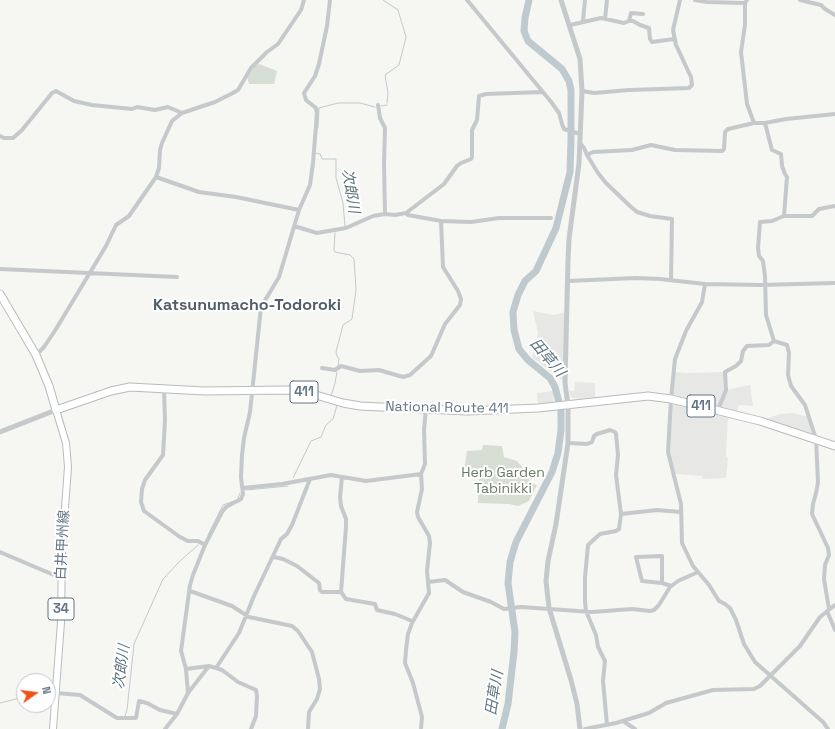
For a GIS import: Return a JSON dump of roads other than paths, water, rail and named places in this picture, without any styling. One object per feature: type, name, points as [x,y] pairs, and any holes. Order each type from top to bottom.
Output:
[{"type":"highway","points":[[0,294],[36,355],[49,386],[56,410]]},
{"type":"highway","name":"National Route 411","points":[[56,410],[122,388],[138,387],[164,390],[205,391],[294,390],[349,404],[468,412],[554,406],[648,396],[671,399],[760,421],[835,446]]},
{"type":"main road","name":"白井甲州線","points":[[56,410],[64,435],[67,454],[66,490],[62,534],[61,622],[56,693]]},
{"type":"main road","name":"白井甲州線","points":[[53,729],[54,713]]},
{"type":"street","points":[[36,355],[44,348],[90,273],[116,225],[129,216],[156,177],[160,168],[160,150],[162,142],[172,121],[182,113],[215,102],[238,90],[251,68],[266,52],[278,44],[301,10],[304,0]]},
{"type":"street","points":[[188,693],[186,669],[181,651],[183,630],[193,575],[205,545],[222,512],[226,507],[241,499],[242,455],[250,412],[261,307],[279,277],[299,210],[310,185],[318,113],[316,108],[306,100],[304,93],[315,76],[319,64],[327,26],[330,0]]},
{"type":"street","points":[[467,0],[559,113],[564,129],[578,134]]},
{"type":"street","points":[[561,0],[580,59],[582,91],[578,134],[580,143],[578,179],[569,239],[565,383],[568,443],[556,524],[548,561],[546,582],[549,608],[571,680],[577,704],[580,729]]},
{"type":"street","points":[[583,22],[585,0]]},
{"type":"street","points":[[605,19],[607,0]]},
{"type":"street","points":[[582,91],[594,93],[690,88],[692,85],[691,77],[674,39],[673,30],[680,0]]},
{"type":"street","points":[[695,0],[707,2],[746,1],[745,25],[741,52],[747,104],[754,123]]},
{"type":"street","points":[[800,0],[812,1],[821,4],[825,9],[835,14]]},
{"type":"street","points":[[630,21],[631,13],[643,14]]},
{"type":"street","points":[[570,25],[605,19],[624,23],[633,21],[640,26],[649,28],[650,39],[652,42],[674,39]]},
{"type":"street","points":[[0,136],[4,138],[13,138],[22,130],[52,93],[56,91],[74,101],[92,105],[155,110],[168,107],[182,113]]},
{"type":"street","points":[[294,226],[317,233],[346,228],[373,216],[385,214],[395,216],[406,213],[444,184],[457,166],[471,159],[472,130],[477,120],[479,96],[486,94],[542,92]]},
{"type":"street","points":[[378,105],[380,118],[385,128],[385,214]]},
{"type":"street","points":[[587,156],[593,152],[632,150],[651,145],[674,150],[722,151],[724,149],[725,132],[728,129],[754,123],[765,123],[786,119],[835,114]]},
{"type":"street","points":[[765,123],[772,150],[781,154],[783,170],[788,177],[784,216]]},
{"type":"street","points":[[580,143],[587,156],[606,183],[638,212],[650,216],[672,219],[671,280]]},
{"type":"street","points":[[156,177],[199,192],[236,197],[299,210]]},
{"type":"street","points":[[774,341],[766,315],[765,276],[758,248],[760,222],[772,221],[784,216],[812,216],[819,209],[835,206]]},
{"type":"street","points":[[406,213],[408,215],[440,221],[471,222],[499,218],[551,218]]},
{"type":"street","points":[[322,368],[335,370],[341,366],[360,371],[379,370],[403,377],[410,376],[431,356],[445,324],[460,305],[461,299],[458,291],[443,267],[440,221]]},
{"type":"street","points":[[0,269],[176,277]]},
{"type":"street","points":[[568,282],[636,278],[705,284],[765,285],[835,283]]},
{"type":"street","points":[[705,284],[702,302],[686,331],[675,359],[671,399],[668,452],[679,496],[682,543],[693,566],[709,585],[719,601],[730,608],[736,620],[744,644],[755,662],[823,722],[828,729]]},
{"type":"street","points":[[718,410],[726,390],[725,372],[736,366],[741,361],[743,351],[747,346],[770,345],[774,341]]},
{"type":"street","points":[[774,341],[787,345],[789,353],[788,375],[791,386],[805,405],[816,439],[818,482],[812,514],[828,548],[829,554],[825,565],[824,579],[828,610],[835,630]]},
{"type":"street","points":[[164,390],[165,420],[163,455],[145,480],[142,489],[141,502],[144,511],[180,537],[188,541],[198,542],[205,545]]},
{"type":"street","points":[[421,729],[422,717],[420,707],[405,663],[408,634],[412,621],[429,593],[427,571],[430,542],[429,536],[418,517],[422,490],[421,474],[425,464],[424,429],[426,409]]},
{"type":"street","points":[[0,432],[56,410]]},
{"type":"street","points":[[568,443],[587,444],[592,442],[594,436],[597,434],[610,430],[616,434],[618,455],[616,475],[621,514],[619,529],[600,534],[588,545],[584,602],[594,627],[598,647],[605,661],[603,681],[606,727]]},
{"type":"street","points":[[242,488],[282,484],[331,475],[366,480],[421,474]]},
{"type":"street","points":[[342,477],[341,502],[346,519],[346,527],[341,592],[346,599],[375,604],[377,610],[395,614],[412,621]]},
{"type":"street","points":[[216,668],[239,633],[281,539],[288,534],[310,479]]},
{"type":"street","points":[[621,514],[657,510],[681,512]]},
{"type":"street","points":[[0,552],[61,578]]},
{"type":"street","points":[[662,583],[662,556],[636,557],[642,581],[662,583],[671,586]]},
{"type":"street","points":[[274,557],[283,559],[298,566],[319,583],[320,590],[322,592],[341,592]]},
{"type":"street","points":[[428,582],[445,580],[463,592],[491,602],[504,609],[521,607],[586,610],[592,612],[632,609],[654,610],[671,586],[678,581],[698,572]]},
{"type":"street","points":[[190,591],[232,606],[249,617],[292,626],[298,631],[308,644],[315,664],[320,689],[309,712],[308,729]]},
{"type":"street","points":[[585,729],[606,727],[649,713],[666,703],[713,690],[754,689],[763,684],[800,646],[820,617],[835,605]]},
{"type":"street","points":[[186,669],[208,666],[216,668],[222,670],[238,682],[256,690],[256,716],[251,729]]},
{"type":"street","points":[[165,729],[178,714],[188,693],[208,666]]},
{"type":"street","points":[[56,693],[80,695],[117,718],[136,718],[139,701],[147,703],[160,710],[178,714]]},
{"type":"street","points":[[623,721],[634,729]]},
{"type":"waterway","name":"次郎川","points":[[383,0],[398,10],[406,37],[399,65],[385,75],[388,93],[387,103]]},
{"type":"waterway","name":"田草川","points":[[502,729],[508,704],[515,632],[508,583],[510,562],[516,542],[552,472],[558,453],[561,430],[561,410],[555,387],[550,378],[528,360],[519,349],[514,330],[513,312],[518,295],[525,281],[536,271],[556,228],[570,172],[571,90],[569,81],[562,69],[528,41],[524,31],[529,0]]},
{"type":"waterway","name":"次郎川","points":[[318,128],[319,108],[338,103],[360,103],[375,107]]},
{"type":"waterway","name":"次郎川","points":[[381,106],[387,105]]},
{"type":"waterway","name":"次郎川","points":[[315,153],[320,154],[322,159],[336,159],[336,178],[343,203],[345,226]]},
{"type":"waterway","name":"次郎川","points":[[335,233],[335,252],[350,255],[354,259],[356,290],[352,319],[343,325],[336,352],[339,359],[338,366]]},
{"type":"waterway","name":"次郎川","points":[[331,396],[337,372]]},
{"type":"waterway","name":"次郎川","points":[[293,478],[311,441],[321,437],[326,425],[333,419],[337,405],[332,403]]},
{"type":"waterway","name":"次郎川","points":[[246,490],[288,486]]},
{"type":"waterway","name":"次郎川","points":[[238,498],[240,493]]},
{"type":"waterway","name":"次郎川","points":[[208,535],[223,505],[234,501]]},
{"type":"waterway","name":"次郎川","points":[[125,716],[127,710],[134,644],[163,579],[198,545]]},
{"type":"waterway","name":"次郎川","points":[[0,703],[16,699]]},
{"type":"district","name":"Katsunumacho-Todoroki","points":[[247,306]]},
{"type":"park label","name":"Herb Garden Tabinikki","points":[[503,482]]}]
